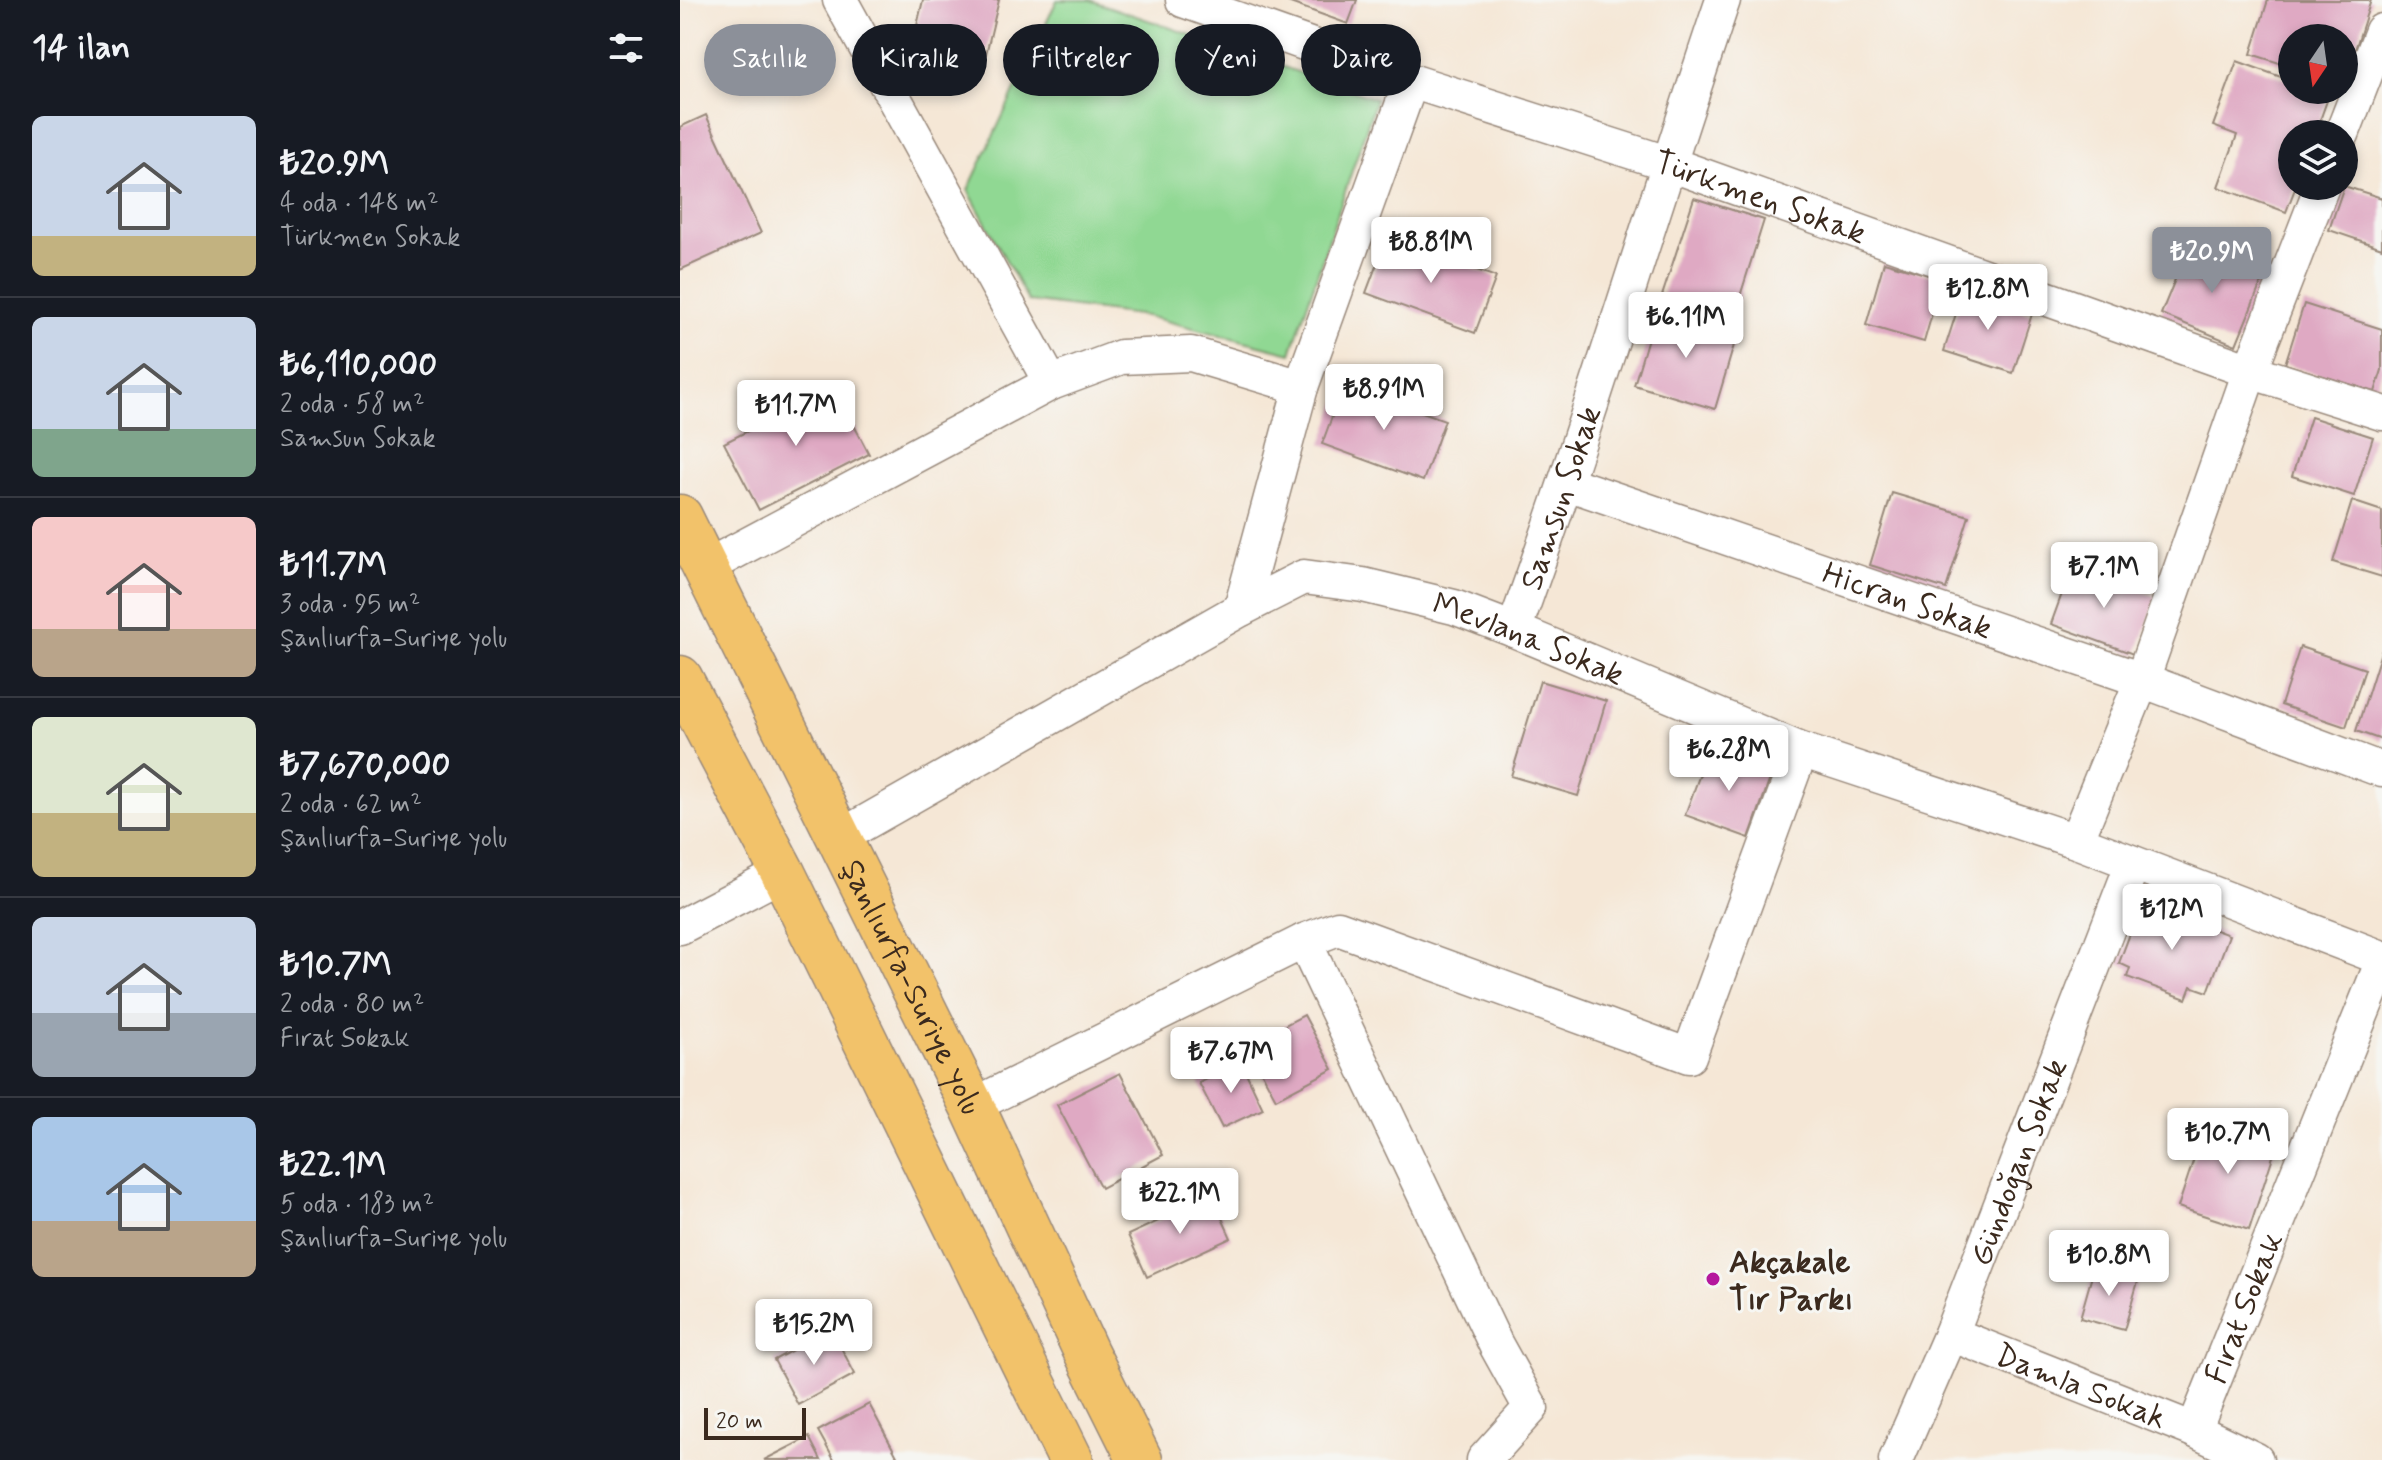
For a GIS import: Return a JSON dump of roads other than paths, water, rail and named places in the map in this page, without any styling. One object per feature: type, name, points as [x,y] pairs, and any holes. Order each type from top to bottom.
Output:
[{"type":"main road","name":"Şanlıurfa-Suriye yolu","points":[[680,517],[972,1106],[1086,1352],[1140,1460]]},
{"type":"main road","name":"Şanlıurfa-Suriye yolu","points":[[680,678],[783,873],[1071,1460]]},
{"type":"street","points":[[840,0],[1051,383]]},
{"type":"street","name":"Türkmen Sokak","points":[[1183,0],[1301,42]]},
{"type":"street","name":"Samsun Sokak","points":[[1514,630],[1567,483],[1667,163],[1723,0]]},
{"type":"street","points":[[2347,120],[2382,31]]},
{"type":"street","name":"Türkmen Sokak","points":[[1421,84],[1667,163],[2250,371],[2382,413]]},
{"type":"street","points":[[1241,609],[1301,387],[1406,96]]},
{"type":"street","points":[[2076,841],[2142,680],[2250,371],[2317,200]]},
{"type":"street","points":[[704,568],[1051,383],[1121,357],[1191,354],[1301,387]]},
{"type":"street","name":"Hicran Sokak","points":[[1567,483],[2142,680],[2382,770]]},
{"type":"street","name":"Mevlana Sokak","points":[[838,838],[1241,609],[1304,577],[1363,585],[1454,607],[1801,750],[2076,841],[2382,960]]},
{"type":"street","points":[[972,1106],[1304,941],[1338,928],[1689,1056],[1801,750]]},
{"type":"street","name":"Gündoğan Sokak","points":[[1896,1460],[1951,1334],[2133,863]]},
{"type":"street","points":[[680,927],[783,873]]},
{"type":"street","points":[[1304,941],[1496,1345],[1531,1408],[1484,1460]]},
{"type":"street","name":"Fırat Sokak","points":[[2194,1430],[2382,960]]},
{"type":"street","name":"Damla Sokak","points":[[1951,1334],[2194,1430],[2256,1460]]},
{"type":"place","name":"Akçakale Tır Parkı","points":[[1713,1279]]}]
